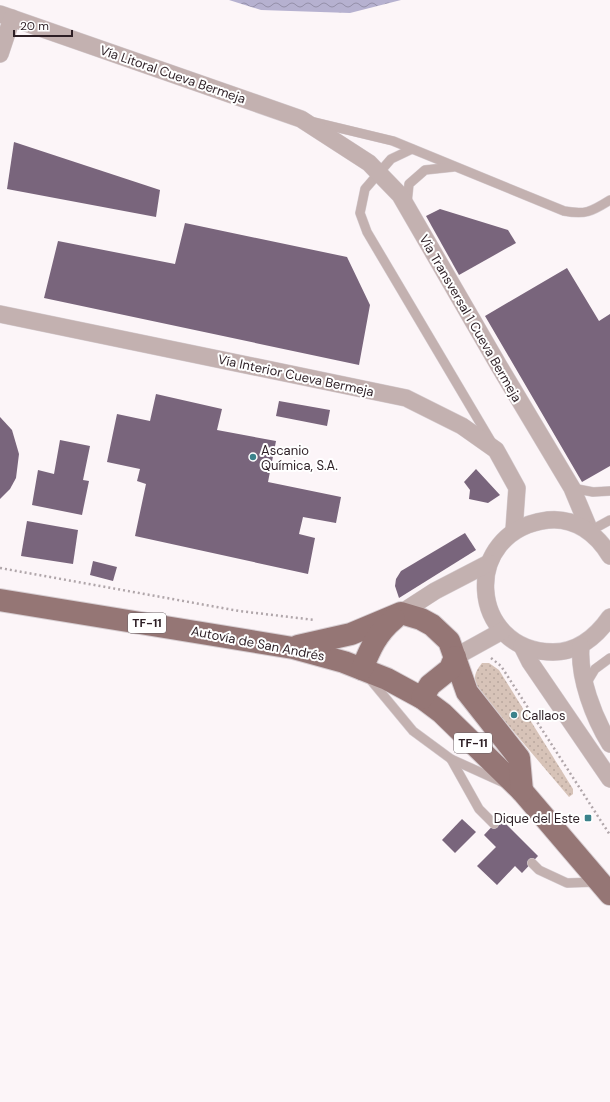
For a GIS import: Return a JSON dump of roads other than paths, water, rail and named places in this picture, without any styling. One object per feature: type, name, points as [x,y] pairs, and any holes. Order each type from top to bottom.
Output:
[{"type":"main road","name":"Autovía de San Andrés","points":[[0,600],[239,637],[318,653],[387,679],[422,698],[442,713],[522,791],[606,892]]},
{"type":"main road","points":[[362,669],[372,644],[383,628],[401,613]]},
{"type":"main road","points":[[293,648],[351,634],[401,613],[421,619],[432,625],[449,641],[464,651]]},
{"type":"main road","points":[[422,698],[430,685],[450,669],[464,651]]},
{"type":"main road","points":[[464,651],[467,692],[519,758],[522,791]]},
{"type":"street","points":[[0,54],[6,16]]},
{"type":"street","name":"Vía Litoral Cueva Bermeja","points":[[6,16],[301,119]]},
{"type":"street","name":"Vía Transversal 1 Cueva Bermeja","points":[[301,119],[369,163],[380,172],[400,194],[572,488],[590,531]]},
{"type":"street","name":"Vía Interior Cueva Bermeja","points":[[0,314],[406,398],[462,426],[496,450],[517,488],[514,530]]},
{"type":"street","points":[[610,556],[604,545],[590,531],[573,523],[553,519],[533,522],[514,530],[499,545],[489,563],[485,580],[486,598],[492,616],[502,631],[522,646],[542,652],[562,652],[581,646],[604,632],[610,617]]},
{"type":"street","points":[[401,613],[435,591],[489,563]]},
{"type":"street","points":[[464,651],[502,631]]},
{"type":"street","points":[[522,646],[530,662],[610,779]]},
{"type":"street","points":[[581,646],[580,659],[591,705],[610,744]]},
{"type":"lane","points":[[301,119],[393,141],[564,211],[579,214],[591,212],[610,200]]},
{"type":"lane","points":[[412,149],[391,159],[365,189],[360,213],[367,232],[496,450]]},
{"type":"lane","points":[[407,206],[409,184],[425,170],[455,167]]},
{"type":"lane","points":[[572,488],[593,492],[610,491]]},
{"type":"lane","points":[[590,531],[610,520]]},
{"type":"lane","points":[[586,684],[595,669],[610,658]]},
{"type":"lane","points":[[362,669],[413,732],[451,759],[522,791]]},
{"type":"lane","points":[[451,759],[479,809],[494,824]]},
{"type":"lane","points":[[532,863],[539,870],[567,883],[606,892]]},
{"type":"water","points":[[229,0],[401,0],[350,13],[261,10]]},
{"type":"place","name":"Ascanio Química, S.A.","points":[[253,457]]},
{"type":"place","name":"Callaos","points":[[514,715]]},
{"type":"place","name":"Dique del Este","points":[[588,818]]}]
